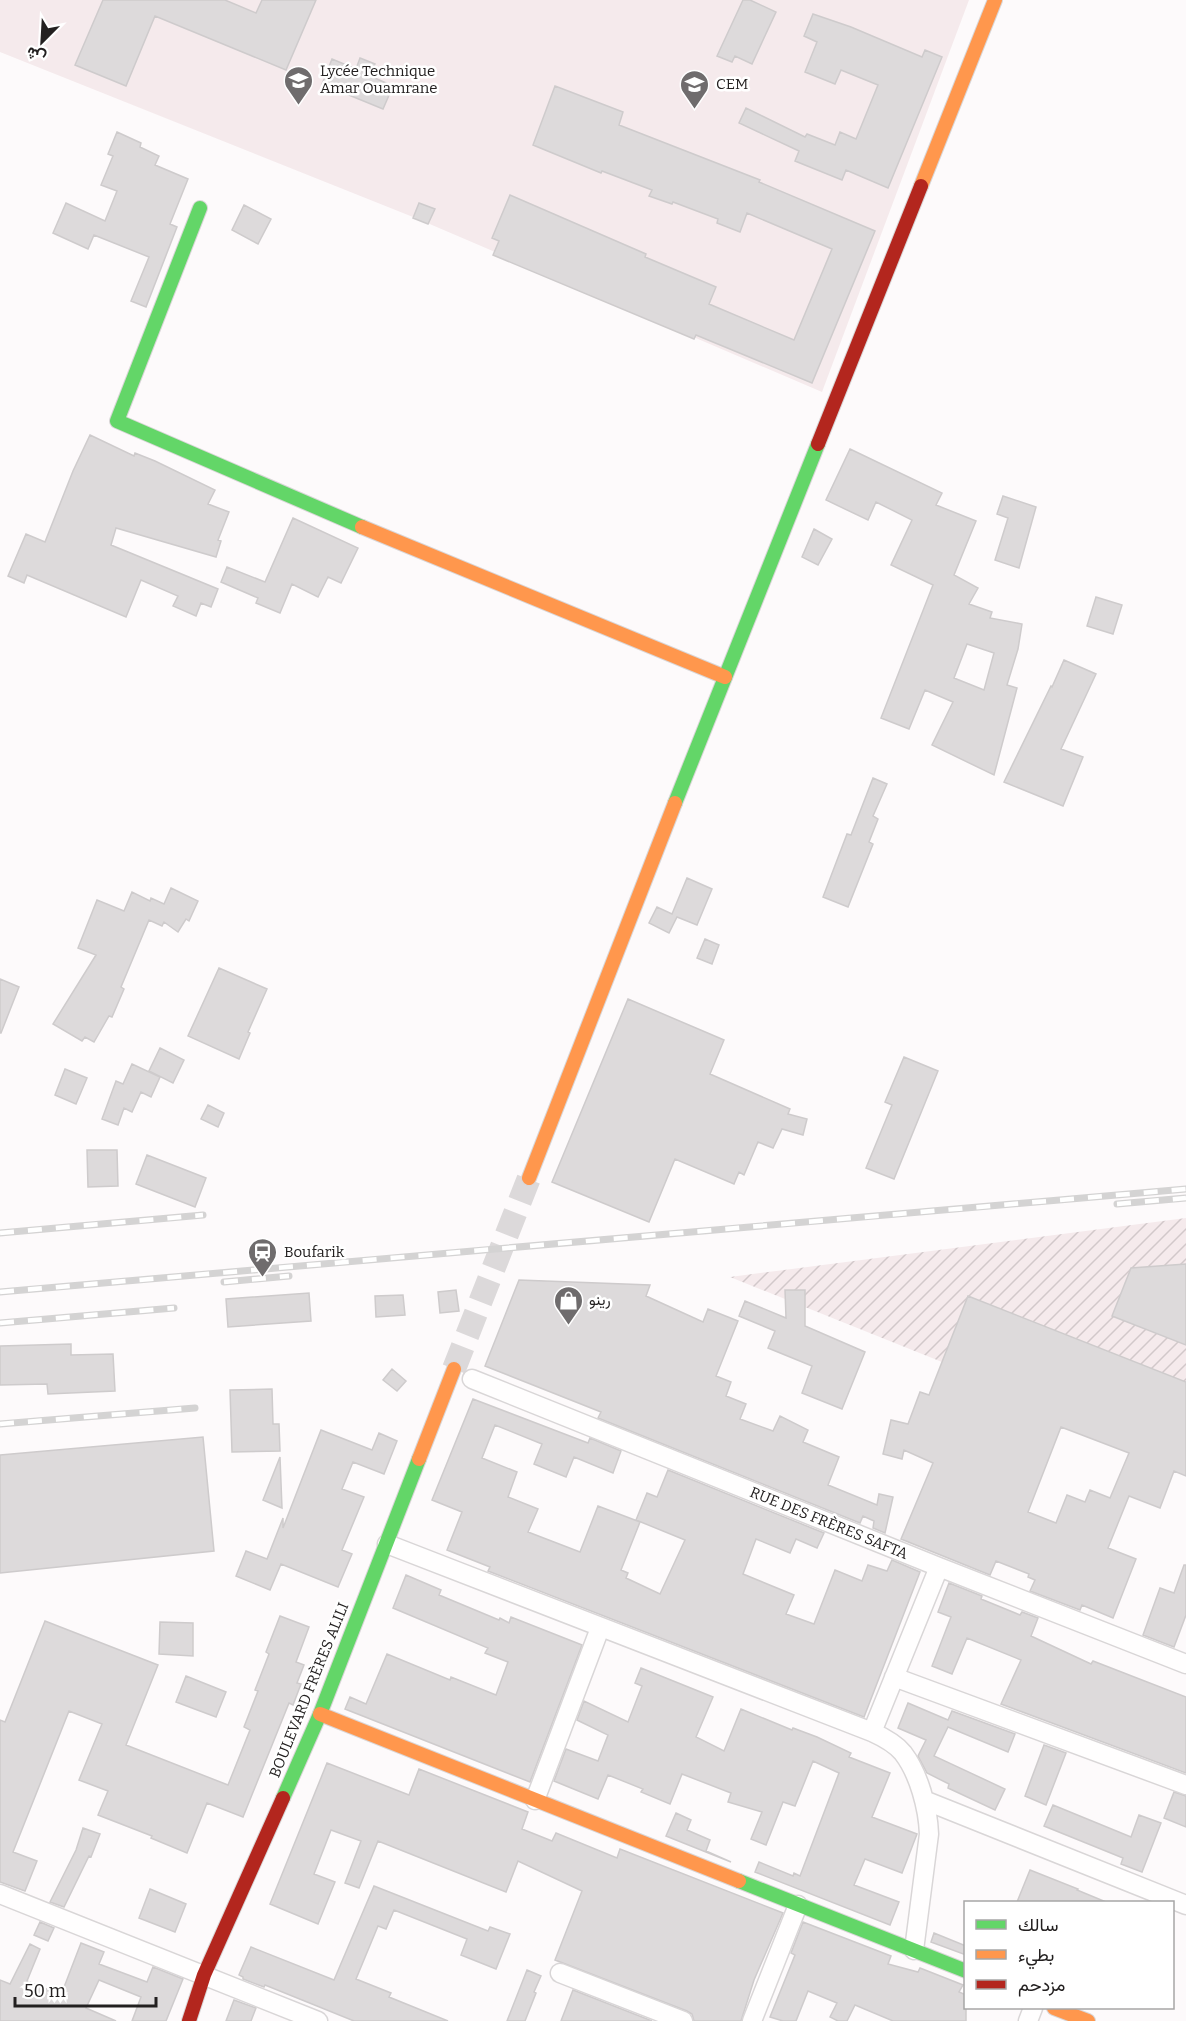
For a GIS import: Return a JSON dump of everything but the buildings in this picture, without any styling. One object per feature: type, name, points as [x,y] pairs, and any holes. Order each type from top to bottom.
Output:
[{"type":"main road","points":[[529,1178],[631,912],[995,0]]},
{"type":"main road","points":[[200,208],[117,421],[384,536],[725,677]]},
{"type":"main road","name":"BOULEVARD FRÈRES ALILI","points":[[189,2021],[204,1975],[320,1714],[454,1369]]},
{"type":"main road","points":[[320,1714],[964,1970]]},
{"type":"main road","points":[[1059,2009],[1088,2021]]},
{"type":"street","name":"RUE DES FRÈRES SAFTA","points":[[472,1379],[1186,1664]]},
{"type":"street","points":[[387,1544],[872,1732],[894,1744],[903,1753],[929,1816],[929,1834],[914,1950]]},
{"type":"street","points":[[872,1732],[939,1567]]},
{"type":"street","points":[[535,1800],[600,1628]]},
{"type":"street","points":[[894,1677],[1186,1785]]},
{"type":"street","points":[[924,1800],[1186,1905]]},
{"type":"street","points":[[0,1894],[318,2021]]},
{"type":"street","points":[[752,2021],[798,1905]]},
{"type":"street","points":[[560,1973],[683,2021]]},
{"type":"shaded area","name":"CEM","points":[[0,0],[969,0],[822,392],[418,219],[0,52]]},
{"type":"shaded area","points":[[1186,1218],[1186,1460],[730,1277]]},
{"type":"tunnel","points":[[454,1369],[529,1178]]},
{"type":"railway","points":[[0,1292],[1186,1189]]},
{"type":"railway","points":[[1117,1204],[1186,1198]]},
{"type":"railway","points":[[0,1233],[203,1215]]},
{"type":"railway","points":[[224,1282],[289,1276]]},
{"type":"railway","points":[[0,1323],[174,1308]]},
{"type":"railway","points":[[0,1424],[195,1408]]},
{"type":"traffic: fast","points":[[200,208],[117,421],[362,527]]},
{"type":"traffic: fast","points":[[675,803],[818,444]]},
{"type":"traffic: fast","points":[[283,1798],[320,1714],[419,1459]]},
{"type":"traffic: fast","points":[[739,1881],[964,1970]]},
{"type":"traffic: slow","points":[[921,186],[995,0]]},
{"type":"traffic: slow","points":[[362,527],[725,677]]},
{"type":"traffic: slow","points":[[529,1178],[675,803]]},
{"type":"traffic: slow","points":[[419,1459],[454,1369]]},
{"type":"traffic: slow","points":[[320,1714],[739,1881]]},
{"type":"traffic: slow","points":[[1057,2009],[1088,2021]]},
{"type":"traffic: jam","points":[[818,444],[921,186]]},
{"type":"traffic: jam","points":[[189,2021],[204,1975],[283,1798]]},
{"type":"place","name":"Lycée Technique Amar Ouamrane","points":[[299,106]]},
{"type":"place","name":"CEM","points":[[695,110]]},
{"type":"place","name":"Boufarik","points":[[263,1278]]},
{"type":"place","name":"رينو","points":[[568,1326]]}]
